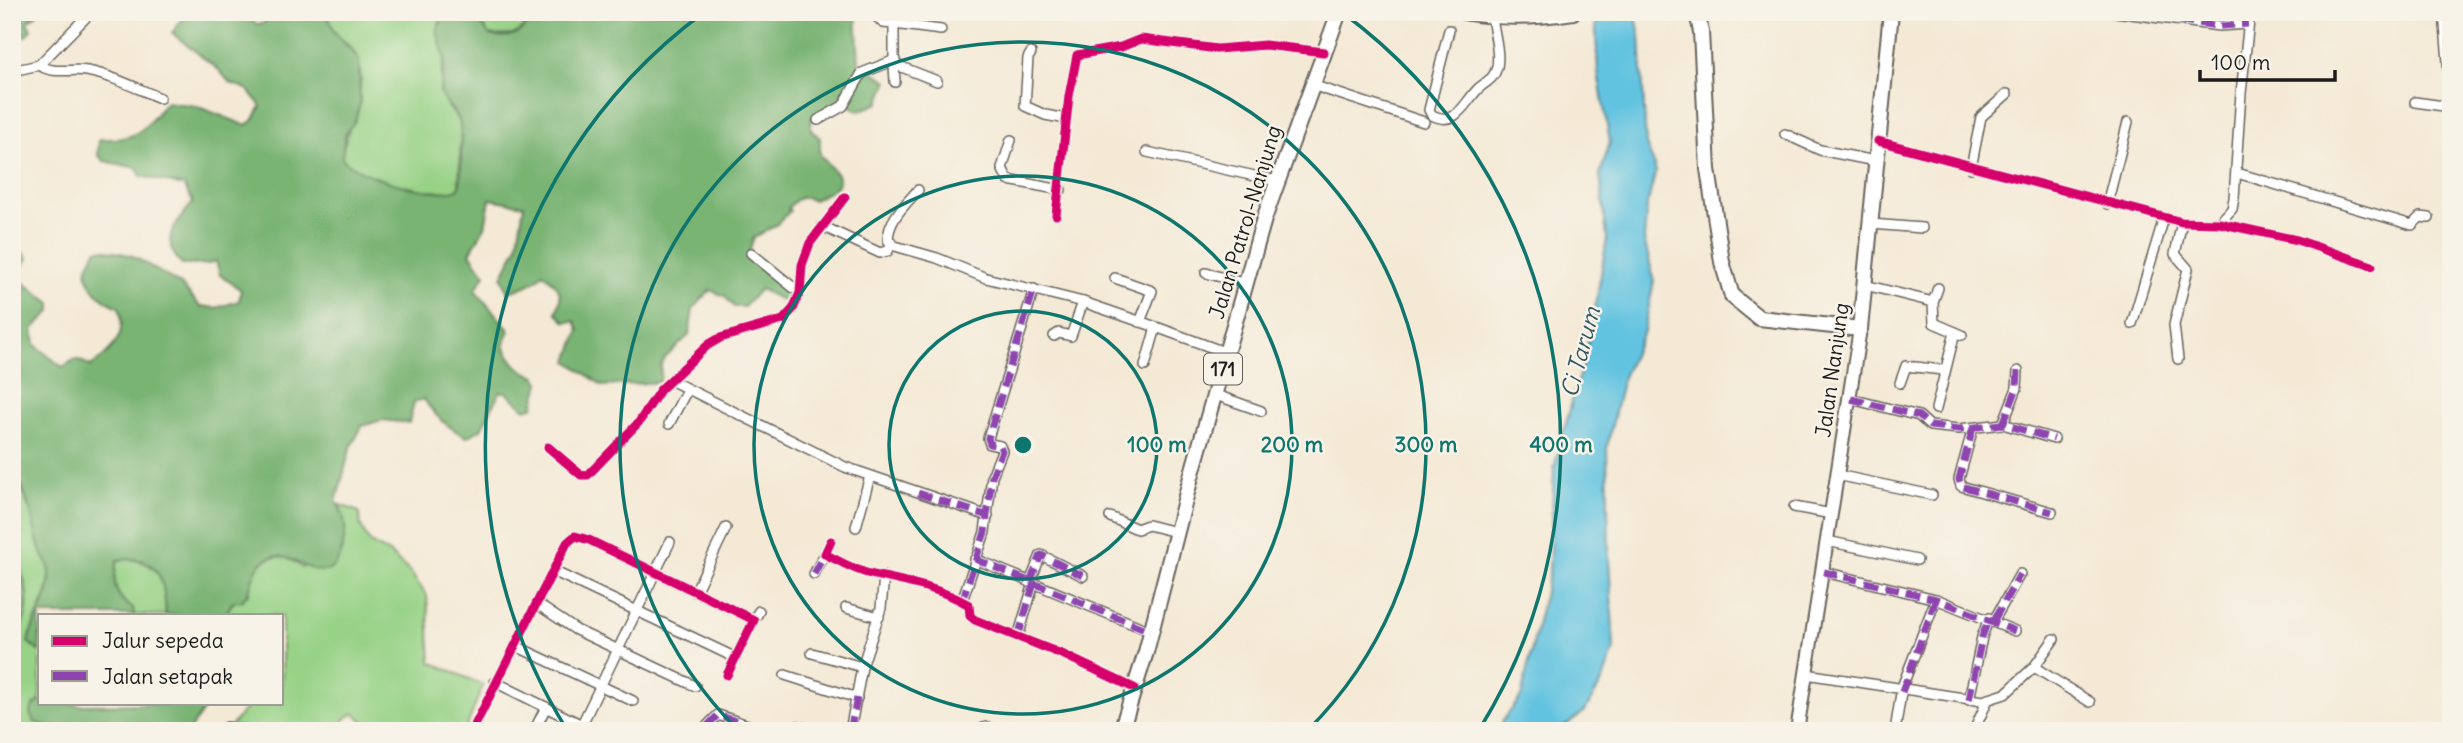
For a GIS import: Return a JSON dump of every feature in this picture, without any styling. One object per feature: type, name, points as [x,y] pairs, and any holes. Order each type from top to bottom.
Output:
[{"type":"main road","name":"Jalan Patrol-Nanjung","points":[[1121,731],[1277,181],[1339,12]]},
{"type":"main road","points":[[1463,12],[1492,17],[1563,13]]},
{"type":"main road","points":[[1697,12],[1701,32],[1708,169],[1722,262],[1732,296],[1759,318],[1860,329]]},
{"type":"main road","name":"Jalan Nanjung","points":[[1797,729],[1851,398],[1865,285],[1891,12]]},
{"type":"street","points":[[40,65],[91,12]]},
{"type":"street","points":[[873,12],[883,23],[941,30]]},
{"type":"street","points":[[893,12],[895,82]]},
{"type":"street","points":[[2010,12],[2020,12]]},
{"type":"street","points":[[2116,12],[2219,26],[2248,24]]},
{"type":"street","points":[[2219,223],[2232,209],[2250,12]]},
{"type":"street","points":[[2444,12],[2451,99]]},
{"type":"street","points":[[1449,30],[1429,110],[1432,116],[1439,118],[1462,112],[1476,91],[1493,77],[1497,58],[1492,17]]},
{"type":"street","points":[[1056,215],[1061,190],[1072,74],[1079,54],[1121,47],[1141,39],[1217,49],[1265,45],[1324,52]]},
{"type":"street","points":[[1031,53],[1028,58],[1025,106],[1045,115],[1068,119]]},
{"type":"street","points":[[818,120],[843,106],[862,73],[894,62],[937,81]]},
{"type":"street","points":[[12,71],[40,65],[56,71],[85,71],[160,98]]},
{"type":"street","points":[[1312,85],[1424,122]]},
{"type":"street","points":[[1971,168],[1976,128],[1981,117],[2007,94]]},
{"type":"street","points":[[2415,102],[2451,107]]},
{"type":"street","points":[[2107,204],[2128,122]]},
{"type":"street","points":[[1785,134],[1820,150],[1875,161]]},
{"type":"street","points":[[1011,140],[1002,168],[1008,180],[1061,190]]},
{"type":"street","points":[[1878,141],[2164,218],[2182,222],[2219,223],[2297,240],[2372,266]]},
{"type":"street","points":[[1147,152],[1277,181]]},
{"type":"street","points":[[2237,173],[2294,191],[2324,196],[2390,221],[2412,225],[2420,217],[2429,218]]},
{"type":"street","points":[[822,226],[880,253],[888,251],[891,244],[888,235],[897,214],[918,190]]},
{"type":"street","points":[[548,447],[581,475],[588,475],[626,437],[648,404],[708,345],[720,338],[783,320],[793,309],[800,293],[806,254],[822,226],[845,197]]},
{"type":"street","points":[[2132,324],[2164,218]]},
{"type":"street","points":[[2178,359],[2174,325],[2188,269],[2175,254],[2182,222]]},
{"type":"street","points":[[1871,224],[1922,228]]},
{"type":"street","points":[[891,244],[986,278],[1083,302],[1227,353]]},
{"type":"street","points":[[751,253],[800,293]]},
{"type":"street","points":[[1206,273],[1247,284]]},
{"type":"street","points":[[1115,278],[1152,291],[1140,322]]},
{"type":"street","points":[[1865,285],[1933,303]]},
{"type":"street","points":[[1936,409],[1943,370],[1958,334],[1933,321],[1933,303],[1938,288]]},
{"type":"street","points":[[962,601],[988,516],[992,476],[1002,448],[990,444],[988,438],[1034,289]]},
{"type":"street","points":[[1054,336],[1059,333],[1072,335],[1083,302]]},
{"type":"street","points":[[1145,366],[1156,327]]},
{"type":"street","points":[[1900,383],[1906,366],[1943,370]]},
{"type":"street","points":[[2003,424],[2017,388],[2018,371]]},
{"type":"street","points":[[672,381],[845,467],[988,516]]},
{"type":"street","points":[[669,424],[687,390]]},
{"type":"street","points":[[1216,395],[1261,411]]},
{"type":"street","points":[[1851,398],[1919,416],[1930,426],[1973,428],[2003,424],[2054,439]]},
{"type":"street","points":[[1973,428],[1959,479],[1961,486],[2052,512]]},
{"type":"street","points":[[1837,475],[1933,495]]},
{"type":"street","points":[[856,527],[870,476]]},
{"type":"street","points":[[1794,508],[1832,514]]},
{"type":"street","points":[[1110,517],[1137,529],[1148,525],[1176,532]]},
{"type":"street","points":[[695,592],[726,528]]},
{"type":"street","points":[[471,731],[569,540],[577,536],[754,620]]},
{"type":"street","points":[[814,574],[831,541]]},
{"type":"street","points":[[1827,541],[1917,560]]},
{"type":"street","points":[[582,724],[670,542]]},
{"type":"street","points":[[1018,637],[1043,551],[1083,576]]},
{"type":"street","points":[[825,554],[867,573],[926,585],[969,605],[972,618],[1134,688]]},
{"type":"street","points":[[975,559],[1150,631]]},
{"type":"street","points":[[553,571],[736,658]]},
{"type":"street","points":[[1824,572],[1936,598],[2015,631]]},
{"type":"street","points":[[1969,700],[1982,637],[2020,574]]},
{"type":"street","points":[[850,731],[862,667],[879,617],[884,576]]},
{"type":"street","points":[[1895,731],[1902,687],[1936,598]]},
{"type":"street","points":[[537,604],[576,630],[695,686]]},
{"type":"street","points":[[846,608],[879,617]]},
{"type":"street","points":[[727,675],[759,611]]},
{"type":"street","points":[[1806,674],[1902,687],[1969,700],[1988,699],[2005,695],[2034,667],[2054,639]]},
{"type":"street","points":[[516,646],[634,701]]},
{"type":"street","points":[[812,653],[862,667]]},
{"type":"street","points":[[2034,667],[2090,702]]},
{"type":"street","points":[[785,675],[857,698]]},
{"type":"street","points":[[495,682],[594,731]]},
{"type":"street","points":[[1975,731],[1988,699]]},
{"type":"street","points":[[534,731],[546,707]]},
{"type":"street","points":[[707,726],[718,715],[765,731]]},
{"type":"street","points":[[798,726],[816,731]]},
{"type":"street","points":[[220,731],[227,727],[248,731]]},
{"type":"street","points":[[978,731],[986,727],[999,731]]},
{"type":"street","points":[[1797,729],[1818,731]]},
{"type":"green space","points":[[12,12],[39,12],[27,22],[31,30],[27,36],[15,37],[12,41]]},
{"type":"green space","points":[[188,12],[238,12],[257,24],[264,23],[272,12],[326,12],[335,33],[359,59],[360,103],[355,121],[345,134],[342,158],[350,165],[380,179],[435,191],[459,188],[461,175],[459,120],[440,92],[445,59],[437,31],[445,12],[475,12],[489,35],[500,37],[510,36],[523,29],[527,25],[526,12],[856,12],[859,63],[888,81],[879,103],[859,111],[843,102],[811,119],[811,130],[820,138],[820,155],[835,172],[839,182],[813,200],[797,200],[775,226],[754,237],[747,258],[787,289],[791,296],[787,303],[760,289],[744,307],[734,307],[725,296],[710,290],[693,309],[689,335],[665,358],[661,366],[660,382],[603,386],[568,361],[579,330],[575,321],[565,322],[556,312],[560,295],[552,281],[543,273],[532,283],[508,292],[502,277],[517,247],[524,205],[490,199],[485,227],[470,253],[485,275],[475,290],[509,330],[504,346],[510,357],[521,369],[536,376],[540,383],[533,407],[525,409],[506,392],[500,392],[481,429],[467,437],[442,421],[424,399],[414,402],[409,423],[382,420],[362,426],[350,449],[336,502],[344,516],[345,533],[340,555],[333,567],[324,571],[314,570],[281,556],[271,557],[256,571],[246,596],[242,601],[233,601],[226,614],[166,614],[164,591],[157,572],[143,561],[131,559],[117,560],[115,574],[118,593],[126,604],[133,608],[134,614],[39,614],[50,581],[49,567],[39,547],[24,493],[12,466],[12,241],[28,258],[19,272],[24,283],[51,303],[51,311],[33,329],[35,345],[62,367],[76,359],[91,366],[112,348],[120,334],[122,326],[119,307],[98,294],[90,284],[86,271],[96,250],[104,249],[133,256],[181,285],[200,306],[216,308],[239,301],[241,290],[220,275],[216,261],[182,265],[175,256],[170,240],[172,232],[193,202],[184,186],[141,176],[137,168],[104,161],[98,155],[99,139],[131,136],[145,127],[166,102],[196,106],[245,125],[253,121],[261,106],[247,89],[230,83],[219,70],[172,33]]},
{"type":"green space","points":[[326,12],[445,12],[439,24],[445,59],[441,75],[448,107],[461,123],[459,188],[435,191],[399,185],[363,172],[341,158],[360,92],[361,78],[354,52],[334,30]]},
{"type":"green space","points":[[475,12],[526,12],[527,24],[514,35],[489,35]]},
{"type":"green space","points":[[12,466],[50,566],[47,591],[28,642],[38,650],[38,702],[33,706],[50,728],[49,731],[12,731],[12,637],[22,571],[12,559]]},
{"type":"green space","points":[[335,503],[359,512],[361,527],[370,543],[389,553],[410,572],[427,596],[431,662],[483,685],[465,731],[374,731],[354,713],[346,718],[337,731],[318,727],[315,731],[227,731],[247,704],[284,704],[284,614],[226,614],[229,608],[234,602],[248,595],[257,568],[267,559],[286,558],[302,568],[345,531],[341,509]]},
{"type":"green space","points":[[12,559],[23,577],[27,609],[19,629],[12,637]]},
{"type":"green space","points":[[117,561],[138,561],[154,569],[162,583],[166,614],[134,614],[133,608],[126,604],[116,588]]},
{"type":"green space","points":[[38,616],[38,650],[28,642]]},
{"type":"green space","points":[[38,702],[79,705],[207,704],[189,731],[49,731],[50,727],[34,722],[30,714]]},
{"type":"water","points":[[1595,12],[1635,12],[1640,35],[1646,144],[1656,171],[1647,205],[1644,239],[1654,280],[1644,331],[1623,377],[1607,447],[1614,649],[1603,680],[1585,711],[1559,731],[1495,731],[1521,697],[1549,573],[1554,468],[1592,327],[1607,238],[1600,174],[1610,142],[1598,73]]},
{"type":"marked path","points":[[2010,12],[2020,12]]},
{"type":"marked path","points":[[2116,12],[2219,26],[2248,24]]},
{"type":"marked path","points":[[962,601],[985,532],[992,476],[1002,451],[1000,446],[990,444],[988,438],[1034,289]]},
{"type":"marked path","points":[[2003,424],[2017,388],[2018,371]]},
{"type":"marked path","points":[[1851,399],[1919,416],[1930,426],[1959,429],[2003,424],[2054,439]]},
{"type":"marked path","points":[[1973,428],[1959,479],[1961,486],[2052,512]]},
{"type":"marked path","points":[[918,493],[988,516]]},
{"type":"marked path","points":[[814,574],[825,554]]},
{"type":"marked path","points":[[1030,582],[1041,555],[1083,576]]},
{"type":"marked path","points":[[975,559],[1150,631]]},
{"type":"marked path","points":[[1824,572],[1936,599],[2015,631]]},
{"type":"marked path","points":[[1994,620],[2020,574]]},
{"type":"marked path","points":[[1018,637],[1034,583]]},
{"type":"marked path","points":[[1902,692],[1936,599]]},
{"type":"marked path","points":[[1969,700],[1982,637],[1989,618]]},
{"type":"marked path","points":[[850,731],[857,698]]},
{"type":"marked path","points":[[707,726],[718,715],[765,731]]},
{"type":"marked path","points":[[798,726],[816,731]]},
{"type":"cycle path","points":[[1056,215],[1069,96],[1077,55],[1121,47],[1141,39],[1217,49],[1265,45],[1324,52]]},
{"type":"cycle path","points":[[1878,141],[2182,222],[2219,223],[2297,240],[2372,266]]},
{"type":"cycle path","points":[[548,447],[581,475],[588,475],[639,422],[660,390],[708,345],[720,338],[783,320],[793,309],[800,293],[802,265],[810,243],[845,197]]},
{"type":"cycle path","points":[[472,731],[567,543],[575,536],[589,540],[754,620],[727,675]]},
{"type":"cycle path","points":[[831,541],[825,554],[847,565],[945,594],[969,605],[970,616],[975,620],[1064,655],[1134,688]]},
{"type":"water label","name":"Ci Tarum","points":[[1580,352]]}]
